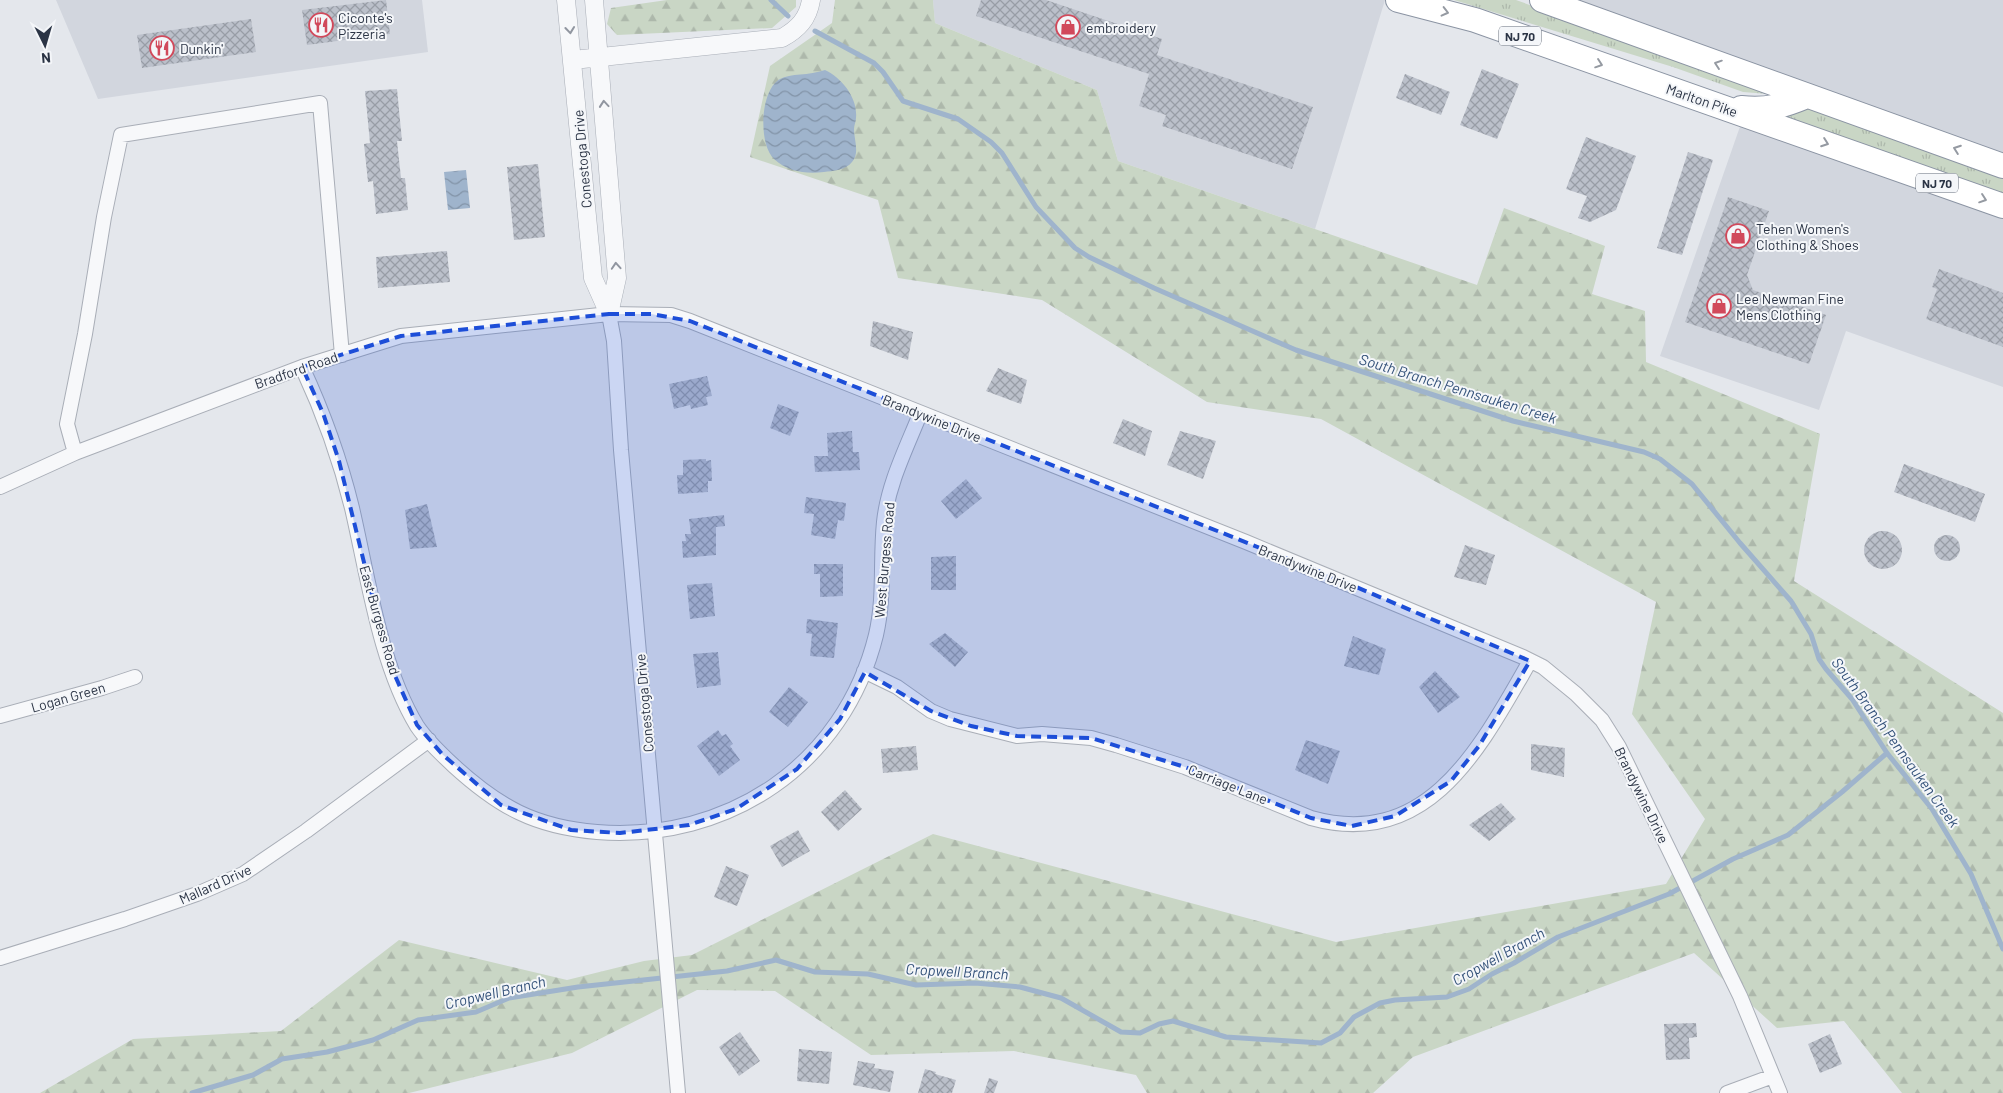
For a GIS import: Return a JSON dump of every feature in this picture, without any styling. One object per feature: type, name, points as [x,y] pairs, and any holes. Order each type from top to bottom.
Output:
[{"type":"highway","name":"Marlton Pike","points":[[1398,0],[1475,20],[2003,206]]},
{"type":"highway","points":[[1542,0],[2003,166]]},
{"type":"highway","points":[[1717,105],[1762,110],[1807,96]]},
{"type":"street","name":"Conestoga Drive","points":[[566,0],[593,278],[609,314],[614,341],[654,829],[678,1093]]},
{"type":"street","name":"Conestoga Drive","points":[[594,0],[617,278],[609,314]]},
{"type":"street","points":[[573,60],[782,38],[800,25],[806,18],[811,0]]},
{"type":"street","points":[[75,453],[67,424],[85,334],[104,217],[121,135],[320,104],[342,354]]},
{"type":"street","name":"Bradford Road","points":[[0,487],[75,453],[302,367],[401,336],[609,314]]},
{"type":"street","name":"Brandywine Drive","points":[[609,314],[671,315],[690,321],[1328,575],[1479,637],[1543,668],[1576,694],[1611,733],[1740,996],[1780,1093]]},
{"type":"street","name":"East Burgess Road","points":[[302,367],[323,412],[339,461],[388,660],[417,725],[429,740],[470,780],[501,805],[522,815],[584,832],[620,833],[654,829]]},
{"type":"street","name":"West Burgess Road","points":[[654,829],[689,825],[715,818],[736,809],[767,791],[797,769],[823,740],[850,701],[864,671],[875,639],[882,599],[883,539],[887,502],[920,414]]},
{"type":"street","name":"Carriage Lane","points":[[864,671],[897,687],[931,711],[971,726],[1018,736],[1042,734],[1091,738],[1185,767],[1311,818],[1332,824],[1352,826],[1395,816],[1428,799],[1451,781],[1479,746],[1530,661]]},
{"type":"street","name":"Logan Green","points":[[0,716],[135,677]]},
{"type":"street","name":"Mallard Drive","points":[[0,958],[149,911],[197,894],[243,874],[306,832],[429,740]]},
{"type":"street","points":[[1727,1093],[1773,1076]]},
{"type":"highlighted area","points":[[609,314],[651,314],[690,321],[1328,575],[1530,661],[1479,746],[1451,781],[1395,816],[1352,826],[1311,818],[1185,767],[1091,738],[1017,736],[971,726],[931,711],[865,672],[840,719],[797,769],[736,809],[689,825],[620,833],[571,830],[501,805],[442,754],[417,725],[388,660],[339,461],[323,413],[302,367],[401,336]]},
{"type":"shaded area","points":[[56,0],[422,0],[428,52],[98,99]]},
{"type":"shaded area","points":[[933,0],[1385,0],[1315,229],[1118,161],[1097,90],[935,23]]},
{"type":"shaded area","points":[[1542,0],[2003,0],[2003,166]]},
{"type":"shaded area","points":[[1744,115],[2003,206],[2003,387],[1846,331],[1819,410],[1660,356]]},
{"type":"green space","points":[[667,0],[796,0],[796,7],[772,28],[617,35],[607,24],[611,8]]},
{"type":"green space","points":[[835,0],[933,0],[935,23],[1097,90],[1118,161],[1477,285],[1504,208],[1605,246],[1592,294],[1645,311],[1646,362],[1820,434],[1794,581],[2003,713],[2003,1093],[1902,1093],[1844,1021],[1777,1028],[1694,953],[1413,1057],[1373,1093],[1147,1093],[1136,1075],[1014,1051],[871,1055],[775,991],[697,990],[572,1053],[409,1093],[40,1093],[133,1039],[281,1031],[399,940],[567,980],[644,961],[692,955],[933,834],[1336,942],[1666,884],[1705,819],[1632,714],[1656,602],[1321,419],[1207,402],[1042,300],[898,278],[878,200],[750,157],[770,66],[832,23]]},
{"type":"green space","points":[[1454,0],[1516,0],[1743,82],[1768,94],[1743,92],[1673,67]]},
{"type":"green space","points":[[1804,104],[2003,176],[2003,197],[1794,123],[1774,111]]},
{"type":"water","points":[[825,70],[843,83],[852,96],[856,111],[854,129],[856,155],[849,165],[835,171],[811,173],[785,167],[774,159],[765,142],[764,118],[768,94],[773,85],[784,77]]},
{"type":"water","points":[[466,170],[470,208],[448,210],[444,172]]},
{"type":"building","points":[[386,0],[390,34],[307,45],[302,10]]},
{"type":"building","points":[[981,0],[1046,0],[1162,39],[1157,55],[1313,107],[1292,169],[1162,126],[1166,115],[1139,106],[1149,74],[976,16]]},
{"type":"building","points":[[251,19],[256,52],[142,68],[137,35]]},
{"type":"building","points":[[1482,69],[1519,84],[1497,139],[1460,125]]},
{"type":"building","points":[[1405,74],[1450,92],[1441,115],[1396,98]]},
{"type":"building","points":[[397,89],[402,141],[397,141],[401,178],[405,178],[408,210],[376,214],[373,181],[368,182],[364,144],[370,143],[365,91]]},
{"type":"building","points":[[1586,137],[1636,156],[1616,210],[1590,222],[1578,218],[1587,196],[1566,189]]},
{"type":"building","points":[[1688,152],[1713,160],[1682,255],[1657,248]]},
{"type":"building","points":[[538,164],[545,237],[514,240],[507,167]]},
{"type":"building","points":[[1728,197],[1769,211],[1747,275],[1753,290],[1826,315],[1809,364],[1685,322]]},
{"type":"building","points":[[447,251],[450,282],[378,288],[376,257]]},
{"type":"building","points":[[1939,269],[2003,293],[2003,347],[1926,319],[1937,289],[1932,287]]},
{"type":"building","points":[[873,321],[913,332],[908,360],[870,346]]},
{"type":"building","points":[[998,368],[1027,380],[1021,404],[986,391]]},
{"type":"building","points":[[707,376],[712,396],[706,397],[708,405],[691,409],[690,405],[674,409],[669,384]]},
{"type":"building","points":[[778,404],[799,412],[790,436],[770,428]]},
{"type":"building","points":[[1123,419],[1152,431],[1145,456],[1113,443]]},
{"type":"building","points":[[852,431],[853,452],[859,452],[860,470],[815,472],[814,456],[828,456],[827,433]]},
{"type":"building","points":[[1180,431],[1216,441],[1203,479],[1167,465]]},
{"type":"building","points":[[706,459],[706,461],[711,460],[712,481],[708,481],[708,492],[678,494],[677,475],[683,475],[683,460]]},
{"type":"building","points":[[1904,464],[1985,494],[1975,522],[1894,492]]},
{"type":"building","points":[[966,479],[982,498],[956,519],[941,501]]},
{"type":"building","points":[[806,497],[846,503],[844,521],[838,520],[835,539],[811,535],[814,514],[804,513]]},
{"type":"building","points":[[427,504],[437,547],[410,549],[405,510]]},
{"type":"building","points":[[724,515],[725,526],[716,527],[716,555],[683,558],[682,541],[686,541],[685,534],[691,534],[689,519]]},
{"type":"building","points":[[1883,531],[1897,536],[1902,550],[1897,564],[1883,569],[1869,564],[1864,550],[1869,536]]},
{"type":"building","points":[[1947,535],[1956,539],[1960,548],[1956,557],[1947,561],[1938,557],[1934,548],[1938,539]]},
{"type":"building","points":[[1465,545],[1495,555],[1486,585],[1454,577]]},
{"type":"building","points":[[956,556],[956,590],[931,590],[931,557]]},
{"type":"building","points":[[814,564],[843,564],[843,596],[820,597],[820,574],[814,574]]},
{"type":"building","points":[[712,583],[715,616],[690,619],[687,585]]},
{"type":"building","points":[[807,619],[838,623],[834,658],[810,656],[812,634],[806,633]]},
{"type":"building","points":[[945,633],[968,652],[955,667],[929,644]]},
{"type":"building","points":[[1353,636],[1386,649],[1379,675],[1344,666]]},
{"type":"building","points":[[718,652],[721,685],[697,688],[693,654]]},
{"type":"building","points":[[1435,671],[1460,697],[1438,713],[1419,687]]},
{"type":"building","points":[[789,687],[808,702],[788,727],[769,712]]},
{"type":"building","points":[[718,730],[722,736],[726,734],[733,744],[730,746],[740,760],[719,776],[697,746]]},
{"type":"building","points":[[1306,740],[1340,751],[1328,784],[1295,770]]},
{"type":"building","points":[[1531,744],[1565,748],[1564,777],[1531,770]]},
{"type":"building","points":[[916,746],[918,770],[883,773],[881,749]]},
{"type":"building","points":[[845,790],[862,809],[838,831],[821,812]]},
{"type":"building","points":[[1501,803],[1516,819],[1489,841],[1469,825]]},
{"type":"building","points":[[798,830],[810,851],[782,867],[770,846]]},
{"type":"building","points":[[726,866],[749,875],[737,906],[714,897]]},
{"type":"building","points":[[1696,1023],[1697,1037],[1689,1038],[1690,1059],[1666,1060],[1664,1024]]},
{"type":"building","points":[[740,1032],[760,1061],[739,1076],[719,1047]]},
{"type":"building","points":[[1830,1034],[1842,1064],[1820,1073],[1808,1044]]},
{"type":"building","points":[[799,1049],[832,1052],[829,1084],[797,1081]]},
{"type":"building","points":[[858,1061],[875,1064],[874,1068],[894,1071],[890,1092],[853,1085]]},
{"type":"building","points":[[925,1069],[956,1080],[952,1093],[918,1093]]},
{"type":"building","points":[[989,1078],[998,1081],[994,1093],[984,1093]]},
{"type":"waterway","name":"South Branch Pennsauken Creek","points":[[771,0],[788,16]]},
{"type":"waterway","name":"South Branch Pennsauken Creek","points":[[815,31],[874,63],[883,72],[903,101],[958,119],[991,142],[1002,153],[1036,207],[1075,248],[1089,257],[1154,288],[1296,350],[1513,421],[1644,452],[1660,459],[1692,484],[1791,601],[1811,634],[1819,659],[1852,699],[1887,753],[1932,809],[1971,874],[2003,949]]},
{"type":"waterway","name":"Cropwell Branch","points":[[192,1093],[253,1075],[282,1059],[327,1052],[373,1040],[418,1020],[476,1012],[509,998],[578,987],[727,971],[776,960],[815,972],[868,974],[916,985],[975,983],[1020,987],[1061,998],[1121,1032],[1140,1033],[1159,1024],[1173,1021],[1226,1037],[1321,1043],[1340,1033],[1354,1017],[1380,1003],[1395,1000],[1447,997],[1469,989],[1558,937],[1669,894],[1733,859],[1788,835],[1887,753]]},
{"type":"place","name":"Ciconte's Pizzeria","points":[[321,25]]},
{"type":"place","name":"embroidery","points":[[1068,27]]},
{"type":"place","name":"Dunkin'","points":[[162,48]]},
{"type":"place","name":"Tehen Women's Clothing & Shoes","points":[[1738,236]]},
{"type":"place","name":"Lee Newman Fine Mens Clothing","points":[[1719,306]]}]
